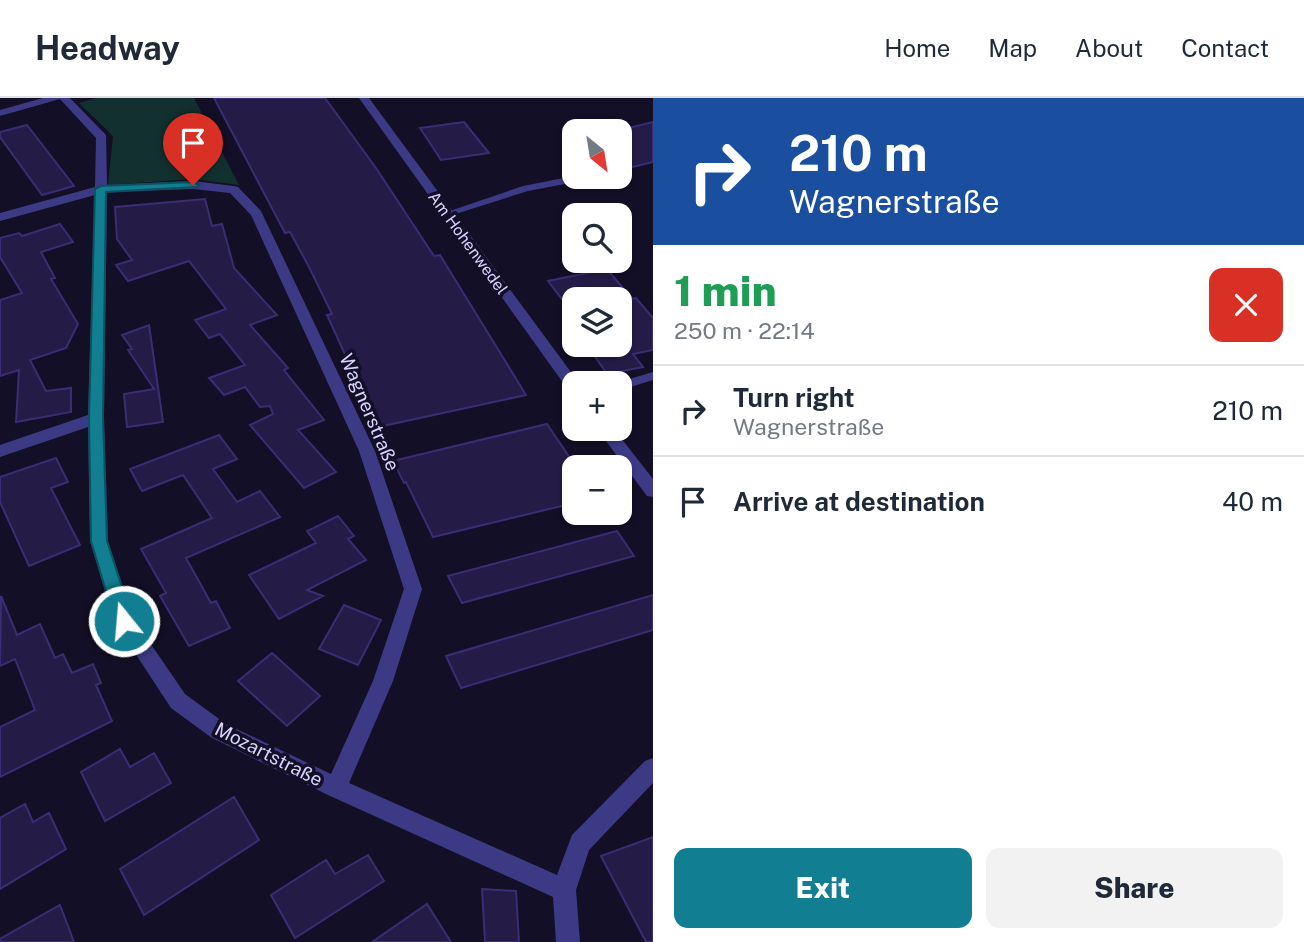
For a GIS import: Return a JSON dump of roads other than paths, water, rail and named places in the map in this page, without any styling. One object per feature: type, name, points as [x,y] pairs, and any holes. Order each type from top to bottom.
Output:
[{"type":"street","points":[[0,113],[55,98]]},
{"type":"street","name":"Mozartstraße","points":[[64,98],[102,137],[96,418],[99,541],[124,621],[178,701],[219,731],[336,788],[564,890]]},
{"type":"street","name":"Am Hohenwedel","points":[[364,98],[562,371]]},
{"type":"street","name":"Wagnerstraße","points":[[101,189],[193,185],[234,190],[257,214],[367,452],[413,589],[383,681],[336,788]]},
{"type":"street","points":[[0,217],[101,189]]},
{"type":"street","points":[[0,451],[96,418]]},
{"type":"street","points":[[615,441],[653,491]]},
{"type":"street","points":[[568,942],[564,890],[580,843],[653,768]]},
{"type":"lane","points":[[446,214],[526,188],[562,181]]},
{"type":"lane","points":[[632,382],[653,376]]}]
